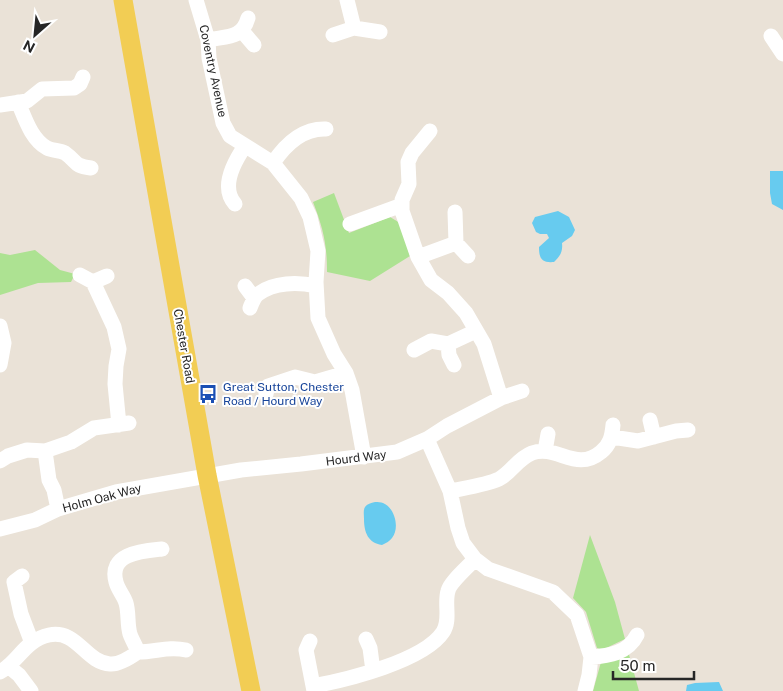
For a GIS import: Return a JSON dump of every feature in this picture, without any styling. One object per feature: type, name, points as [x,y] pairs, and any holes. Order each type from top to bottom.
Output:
[{"type":"main road","name":"Chester Road","points":[[123,0],[207,475],[251,691]]},
{"type":"street","name":"Coventry Avenue","points":[[196,0],[208,40],[209,58],[224,123],[230,136],[273,163],[301,198],[310,217],[318,251],[316,286],[318,318],[334,354],[346,373],[352,390],[364,457]]},
{"type":"street","points":[[348,0],[354,28]]},
{"type":"street","points":[[208,40],[239,34],[245,24],[254,45]]},
{"type":"street","points":[[333,35],[354,28],[380,32]]},
{"type":"street","points":[[771,36],[783,54]]},
{"type":"street","points":[[0,105],[27,101],[42,89],[80,88]]},
{"type":"street","points":[[18,102],[28,127],[38,140],[48,148],[64,152],[79,171]]},
{"type":"street","points":[[273,163],[280,151],[293,139],[318,124]]},
{"type":"street","points":[[423,132],[408,162],[409,184],[402,200],[402,211],[418,257],[431,280],[448,293],[466,313],[484,344],[501,398]]},
{"type":"street","points":[[230,201],[229,178],[237,158],[246,146]]},
{"type":"street","points":[[350,224],[402,205]]},
{"type":"street","points":[[455,212],[456,243],[468,256]]},
{"type":"street","points":[[418,257],[456,243]]},
{"type":"street","points":[[2,456],[27,450],[45,451],[71,442],[94,428],[124,424],[115,384],[119,349],[114,327],[93,278]]},
{"type":"street","points":[[250,297],[283,285],[302,283],[316,286]]},
{"type":"street","points":[[0,326],[4,343],[0,365]]},
{"type":"street","points":[[414,350],[431,341],[448,344],[476,330]]},
{"type":"street","points":[[448,344],[449,355],[454,365]]},
{"type":"street","points":[[264,386],[295,376],[315,382],[346,373]]},
{"type":"street","name":"Hourd Way","points":[[207,475],[397,452],[427,439],[447,426],[501,398],[522,391]]},
{"type":"street","points":[[650,420],[654,436]]},
{"type":"street","points":[[450,491],[498,479],[522,457],[542,450],[551,451],[567,458],[588,459],[605,449],[613,431],[638,441],[676,431],[688,430]]},
{"type":"street","points":[[545,451],[548,434]]},
{"type":"street","points":[[427,439],[450,491],[463,543],[475,559],[488,570],[554,592],[577,616],[590,656],[589,675],[584,691]]},
{"type":"street","points":[[45,451],[49,480],[54,490],[58,509]]},
{"type":"street","name":"Holm Oak Way","points":[[0,530],[35,520],[58,509],[116,492],[207,475]]},
{"type":"street","points":[[138,652],[130,634],[126,601],[116,582],[114,573],[118,564],[125,556],[136,552],[162,548]]},
{"type":"street","points":[[310,640],[306,650],[314,688],[389,667],[416,653],[443,632],[446,622],[448,590],[475,559]]},
{"type":"street","points":[[13,580],[20,614],[32,643]]},
{"type":"street","points":[[31,691],[19,675],[4,669],[23,649],[50,635],[65,636],[77,642],[89,654],[110,664],[138,652],[152,652],[173,648],[186,650]]},
{"type":"street","points":[[590,656],[616,654],[635,642]]},
{"type":"street","points":[[371,643],[373,671]]},
{"type":"green space","points":[[334,193],[349,233],[390,217],[400,223],[410,256],[370,281],[327,272],[324,236],[313,202]]},
{"type":"green space","points":[[35,250],[60,270],[75,274],[71,282],[38,283],[0,295],[0,253],[10,255]]},
{"type":"green space","points":[[590,535],[615,602],[625,639],[602,650],[597,648],[586,612],[573,598]]},
{"type":"green space","points":[[628,651],[639,691],[593,691],[601,662]]},
{"type":"water","points":[[770,171],[783,171],[783,210],[772,204]]},
{"type":"water","points":[[558,211],[569,217],[575,230],[572,236],[562,243],[561,251],[556,260],[554,262],[547,262],[542,259],[539,247],[549,238],[547,234],[536,232],[532,223],[535,217]]},
{"type":"water","points":[[382,503],[391,509],[396,524],[396,529],[390,540],[382,545],[370,539],[365,528],[364,508],[368,504]]},
{"type":"water","points":[[719,682],[723,691],[686,691],[687,685]]},
{"type":"place","name":"Great Sutton, Chester Road / Hourd Way","points":[[208,394]]}]
